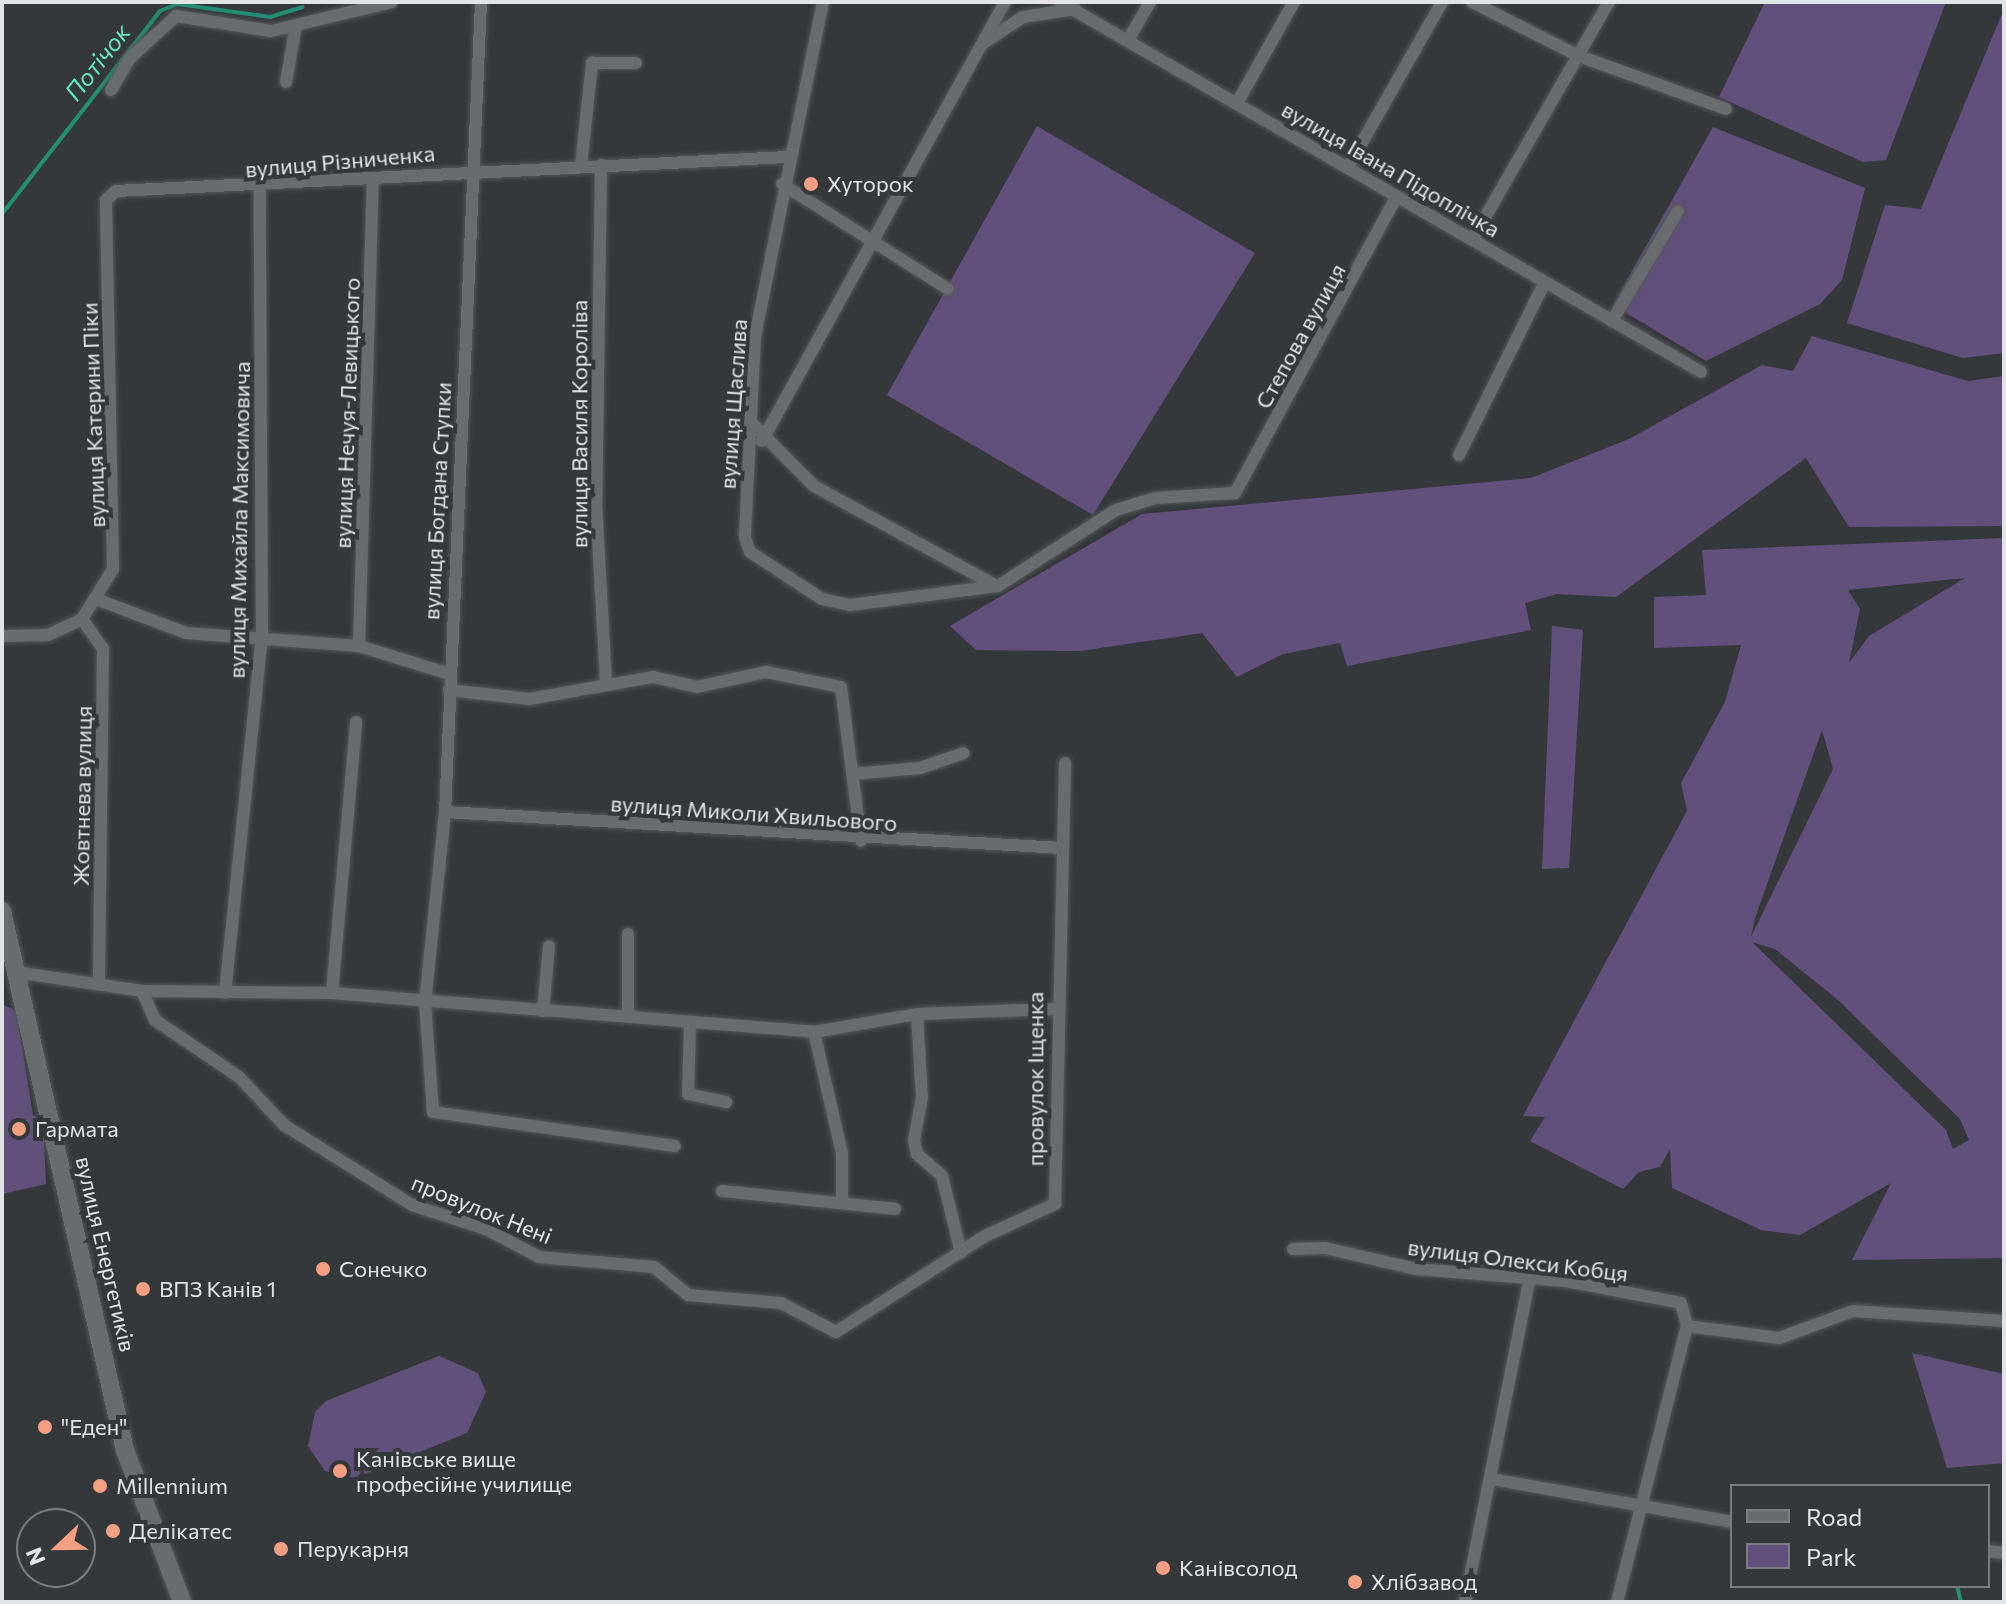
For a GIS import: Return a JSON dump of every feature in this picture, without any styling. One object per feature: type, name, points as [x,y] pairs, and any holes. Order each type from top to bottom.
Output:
[{"type":"main road","name":"вулиця Енергетиків","points":[[2,911],[125,1450],[182,1602]]},
{"type":"street","points":[[111,90],[131,57],[176,16],[271,31],[296,26],[316,8],[392,2]]},
{"type":"street","name":"вулиця Богдана Ступки","points":[[481,2],[445,812],[425,1002],[433,1112],[675,1146]]},
{"type":"street","name":"вулиця Щаслива","points":[[823,2],[782,184],[748,419],[750,552],[822,599],[850,605],[998,586]]},
{"type":"street","points":[[762,441],[1005,2]]},
{"type":"street","name":"вулиця Івана Підоплічка","points":[[1060,2],[1701,372]]},
{"type":"street","points":[[1128,40],[1150,2]]},
{"type":"street","points":[[1237,103],[1294,2]]},
{"type":"street","points":[[1348,167],[1442,2]]},
{"type":"street","points":[[1472,2],[1579,56],[1726,109]]},
{"type":"street","points":[[1472,240],[1609,2]]},
{"type":"street","points":[[980,46],[1023,17],[1075,9]]},
{"type":"street","points":[[286,82],[296,26]]},
{"type":"street","points":[[581,166],[592,63],[636,63]]},
{"type":"street","name":"вулиця Різниченка","points":[[106,200],[116,191],[260,189],[472,169],[787,157]]},
{"type":"street","name":"вулиця Василя Короліва","points":[[601,165],[596,503],[606,683]]},
{"type":"street","name":"вулиця Нечуя-Левицького","points":[[359,646],[373,180]]},
{"type":"street","points":[[782,184],[872,238],[948,289]]},
{"type":"street","name":"вулиця Михайла Максимовича","points":[[225,993],[262,637],[260,189]]},
{"type":"street","name":"Степова вулиця","points":[[998,586],[1116,510],[1155,498],[1235,493],[1397,196]]},
{"type":"street","name":"вулиця Катерини Піки","points":[[82,619],[113,569],[117,534],[106,200]]},
{"type":"street","points":[[1612,321],[1678,211]]},
{"type":"street","points":[[1459,455],[1545,282]]},
{"type":"street","points":[[748,419],[762,441],[814,486],[998,586]]},
{"type":"street","points":[[96,599],[186,633],[359,646],[450,674]]},
{"type":"street","points":[[2,636],[48,635],[82,619]]},
{"type":"street","name":"Жовтнева вулиця","points":[[82,619],[103,649],[99,980]]},
{"type":"street","points":[[449,690],[529,699],[653,677],[697,687],[766,672],[841,687],[861,841]]},
{"type":"street","points":[[332,993],[356,722]]},
{"type":"street","points":[[852,774],[920,768],[964,753]]},
{"type":"street","name":"провулок Іщенка","points":[[836,1332],[961,1253],[1055,1204],[1054,1009],[1065,763]]},
{"type":"street","name":"вулиця Миколи Хвильового","points":[[445,812],[861,841],[1061,848]]},
{"type":"street","points":[[628,934],[628,1017]]},
{"type":"street","points":[[543,1011],[549,946]]},
{"type":"street","points":[[15,972],[99,980],[142,991],[332,993],[814,1032],[917,1014],[1054,1009]]},
{"type":"street","name":"провулок Нені","points":[[142,991],[155,1020],[342,1164],[412,1205],[486,1229],[539,1257],[654,1267],[688,1295],[781,1303],[836,1332]]},
{"type":"street","points":[[917,1014],[922,1097],[914,1140],[917,1154],[942,1176],[961,1253]]},
{"type":"street","points":[[690,1022],[688,1094],[726,1102]]},
{"type":"street","points":[[814,1032],[842,1153],[842,1201]]},
{"type":"street","points":[[722,1191],[842,1201],[895,1209]]},
{"type":"street","name":"вулиця Олекси Кобця","points":[[1293,1249],[1529,1282],[1566,1281],[1681,1303],[1687,1326]]},
{"type":"street","points":[[1465,1602],[1529,1282]]},
{"type":"street","points":[[1617,1602],[1687,1326],[1779,1338],[1853,1311],[1881,1309],[2004,1321]]},
{"type":"street","points":[[1491,1479],[1639,1511],[1730,1522]]},
{"type":"green space","points":[[1765,2],[1946,2],[1886,160],[1863,162],[1719,97]]},
{"type":"green space","points":[[2004,9],[2004,353],[1963,358],[1847,323],[1885,205],[1921,209]]},
{"type":"green space","points":[[1037,126],[1255,253],[1093,515],[887,395]]},
{"type":"green space","points":[[1713,127],[1865,188],[1842,280],[1820,304],[1706,361],[1613,305]]},
{"type":"green space","points":[[1812,336],[1968,381],[2004,376],[2004,526],[1849,527],[1806,458],[1616,597],[1557,594],[1525,603],[1531,630],[1347,666],[1340,643],[1283,654],[1237,677],[1202,633],[1080,651],[976,650],[950,626],[1142,514],[1531,478],[1629,439],[1762,365],[1793,371]]},
{"type":"green space","points":[[2004,538],[2004,1258],[1852,1260],[1891,1183],[1800,1235],[1761,1230],[1672,1188],[1670,1149],[1660,1167],[1639,1172],[1623,1189],[1530,1141],[1545,1117],[1523,1116],[1687,811],[1681,783],[1725,702],[1741,645],[1654,648],[1654,597],[1706,595],[1702,550]],"holes":[[[1965,578],[1869,636],[1849,663],[1860,609],[1848,590]],[[1822,730],[1833,769],[1751,937]],[[1752,942],[1775,949],[1838,1000],[1960,1119],[1969,1140],[1953,1149],[1946,1130]]]},
{"type":"green space","points":[[1552,626],[1583,630],[1569,868],[1542,869]]},
{"type":"green space","points":[[2,1004],[16,1011],[33,1115],[43,1121],[46,1184],[2,1194]]},
{"type":"green space","points":[[1912,1353],[2004,1374],[2004,1463],[1947,1468]]},
{"type":"green space","points":[[439,1356],[478,1373],[486,1392],[467,1433],[355,1478],[325,1471],[308,1446],[315,1412],[326,1401]]},
{"type":"waterway","name":"Потічок","points":[[2,214],[160,11],[177,4],[270,17],[302,7]]},
{"type":"waterway","points":[[1958,1588],[1961,1602]]},
{"type":"place","name":"Хуторок","points":[[811,184]]},
{"type":"place","name":"Гармата","points":[[19,1129]]},
{"type":"place","name":"Сонечко","points":[[323,1269]]},
{"type":"place","name":"ВПЗ Канів 1","points":[[143,1289]]},
{"type":"place","name":"\"Еден\"","points":[[45,1427]]},
{"type":"place","name":"Канівське вище професійне училище","points":[[340,1471]]},
{"type":"place","name":"Millennium","points":[[100,1486]]},
{"type":"place","name":"Делікатес","points":[[113,1531]]},
{"type":"place","name":"Перукарня","points":[[281,1549]]},
{"type":"place","name":"Канівсолод","points":[[1163,1568]]},
{"type":"place","name":"Хлібзавод","points":[[1355,1582]]}]
